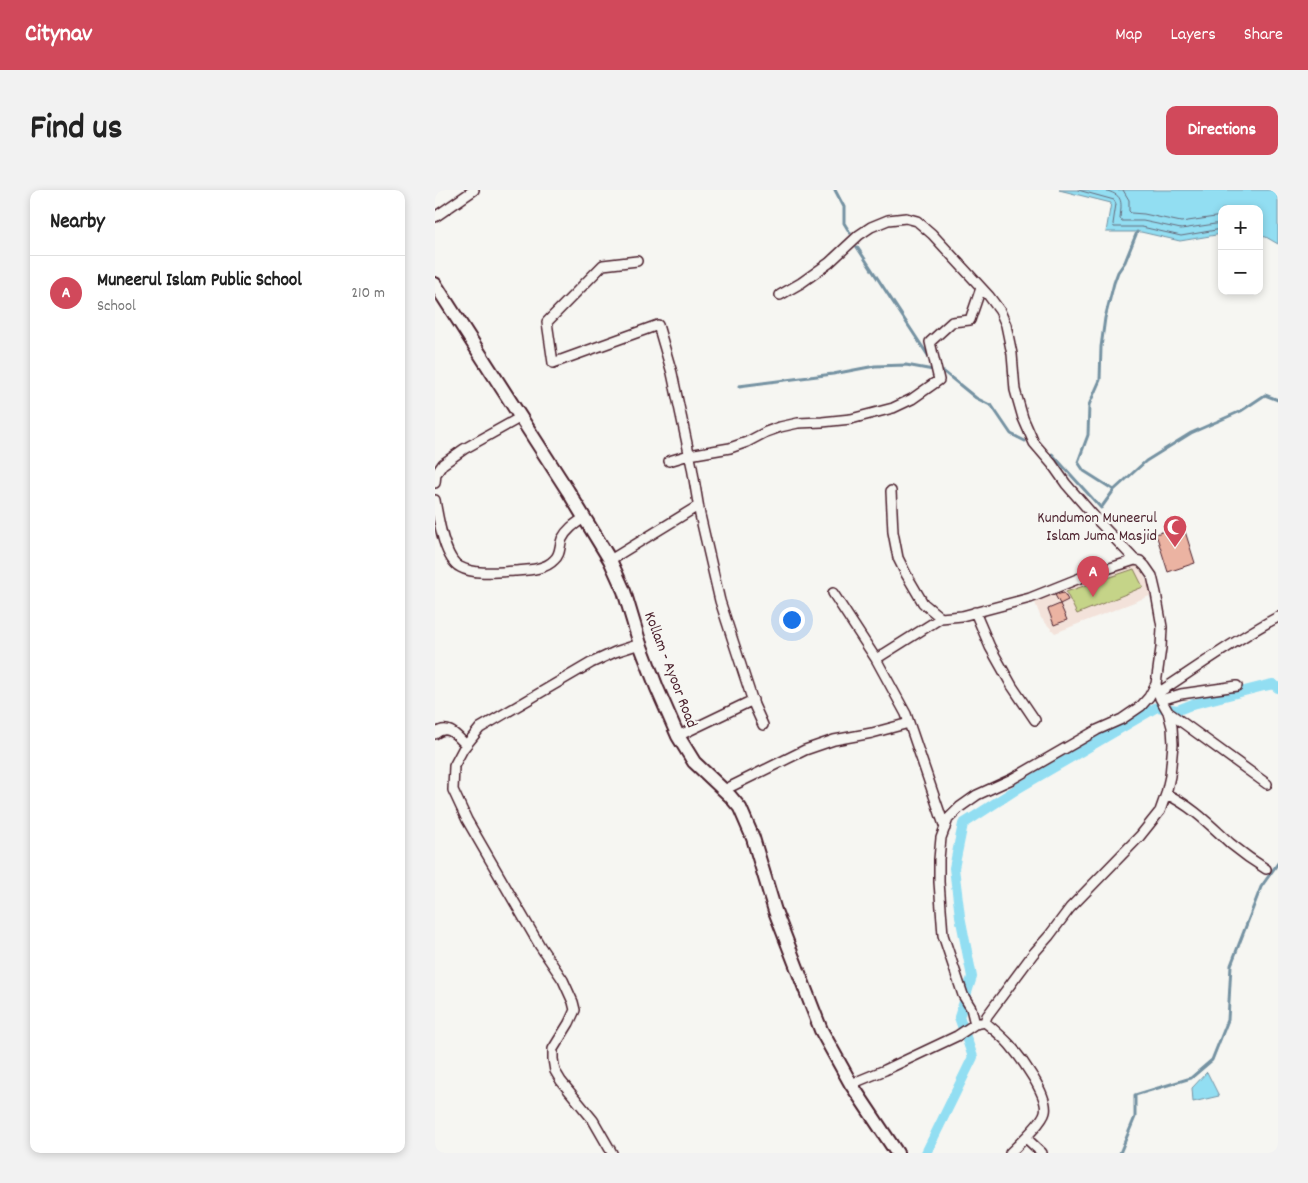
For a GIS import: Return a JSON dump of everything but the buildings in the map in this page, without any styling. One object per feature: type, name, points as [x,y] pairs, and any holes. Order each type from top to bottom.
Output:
[{"type":"main road","name":"Kollam - Ayoor Road","points":[[435,284],[610,560],[624,591],[657,688],[678,736],[694,762],[740,808],[775,911],[821,1030],[851,1084],[897,1153]]},
{"type":"street","points":[[435,217],[473,190]]},
{"type":"street","points":[[780,295],[829,263],[859,235],[871,228],[888,220],[906,218],[917,221],[932,234],[1000,311],[1006,325],[1015,390],[1023,418],[1035,443],[1077,497],[1135,560],[1140,561],[1145,566],[1152,576],[1162,627],[1163,701],[1172,727],[1173,744],[1170,776],[1160,811],[1151,824],[1070,908],[1033,954],[987,1016],[985,1022]]},
{"type":"street","points":[[637,261],[603,265],[547,322],[553,363],[658,325],[672,373],[698,506],[720,601],[763,725]]},
{"type":"street","points":[[669,461],[689,455],[731,448],[766,432],[798,423],[851,419],[893,408],[912,399],[939,380],[930,342],[952,322],[970,320],[981,288]]},
{"type":"street","points":[[435,483],[436,474],[443,464],[464,449],[521,417]]},
{"type":"street","points":[[891,490],[893,532],[898,558],[923,603],[941,618]]},
{"type":"street","points":[[435,500],[440,526],[449,555],[459,567],[474,572],[529,570],[546,566],[554,561],[560,552],[562,540],[569,529],[584,518]]},
{"type":"street","points":[[610,560],[698,506]]},
{"type":"street","points":[[876,659],[941,618],[962,616],[1030,598],[1085,576],[1135,560]]},
{"type":"street","points":[[833,593],[876,659],[906,714],[945,828]]},
{"type":"street","points":[[975,612],[990,648],[1035,720]]},
{"type":"street","points":[[1163,701],[1227,647],[1278,617]]},
{"type":"street","points":[[612,1153],[593,1120],[561,1081],[555,1070],[553,1049],[575,1010],[573,1002],[563,980],[540,946],[467,820],[453,790],[454,766],[463,749],[480,728],[591,663],[615,652],[641,644]]},
{"type":"street","points":[[1163,701],[1181,694],[1237,686]]},
{"type":"street","points":[[975,1024],[971,1008],[965,998],[943,935],[939,890],[941,838],[949,819],[960,807],[977,795],[1013,779],[1097,730],[1122,719],[1141,706],[1149,697],[1163,701],[1267,784]]},
{"type":"street","points":[[678,736],[753,700]]},
{"type":"street","points":[[724,790],[805,750],[834,740],[872,733],[909,723]]},
{"type":"street","points":[[435,734],[447,729],[466,745]]},
{"type":"street","points":[[1166,794],[1187,805],[1246,856],[1266,869]]},
{"type":"street","points":[[851,1084],[957,1036],[975,1024],[985,1022]]},
{"type":"street","points":[[985,1022],[1012,1047],[1038,1084],[1043,1095],[1046,1110],[1044,1116],[1011,1153]]},
{"type":"street","points":[[1025,1138],[1042,1153]]},
{"type":"shaded area","points":[[1136,565],[1150,587],[1152,595],[1055,633],[1041,618],[1034,600],[1119,568]]},
{"type":"green space","points":[[1134,569],[1143,587],[1077,614],[1066,592]]},
{"type":"water","points":[[1059,190],[1278,190],[1278,244],[1263,237],[1263,205],[1218,205],[1218,235],[1180,241],[1141,232],[1106,232],[1111,203]]},
{"type":"water","points":[[1207,1072],[1219,1096],[1193,1102],[1192,1088]]},
{"type":"waterway","points":[[835,190],[844,207],[844,223],[850,233]]},
{"type":"waterway","points":[[1114,490],[1084,471],[1078,462],[1088,435],[1089,405],[1100,380],[1101,347],[1105,318],[1118,272],[1125,262],[1137,232]]},
{"type":"waterway","points":[[857,247],[931,360]]},
{"type":"waterway","points":[[739,386],[833,374],[875,366],[906,365],[944,372],[976,398],[992,406],[1011,434],[1025,441]]},
{"type":"waterway","points":[[1052,454],[1101,508],[1114,490],[1146,461],[1191,433],[1241,411],[1265,395],[1278,400]]},
{"type":"waterway","points":[[926,1153],[973,1057],[959,1017],[972,977],[960,916],[954,868],[963,824],[1017,789],[1157,707],[1178,710],[1193,704],[1273,684],[1278,688]]},
{"type":"waterway","points":[[1120,1153],[1135,1117],[1135,1095],[1191,1078],[1212,1060],[1228,1020],[1231,965],[1261,887],[1278,863]]},
{"type":"place","name":"Kundumon Muneerul Islam Juma Masjid","points":[[1175,548]]},
{"type":"place","name":"Muneerul Islam Public School","points":[[1093,597]]}]
